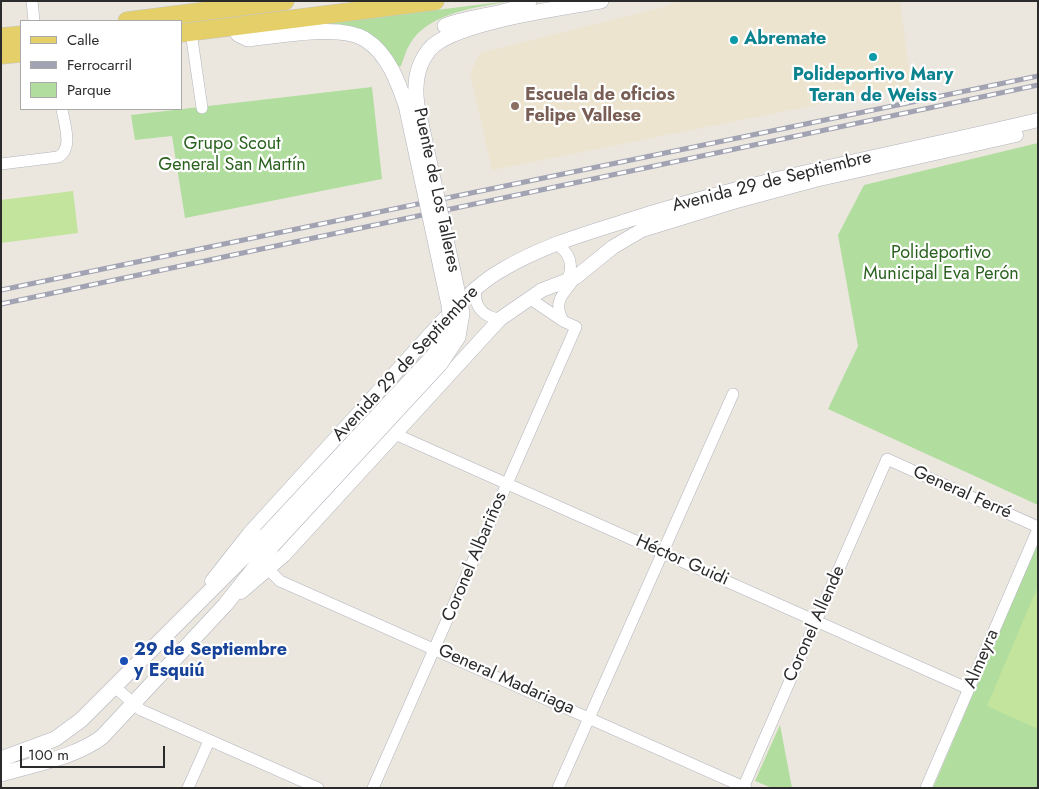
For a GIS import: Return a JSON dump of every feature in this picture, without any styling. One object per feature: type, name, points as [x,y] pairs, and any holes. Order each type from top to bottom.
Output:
[{"type":"main road","points":[[133,20],[231,4],[285,1]]},
{"type":"main road","points":[[186,32],[435,1]]},
{"type":"main road","name":"Puente de Los Talleres","points":[[406,105],[408,72],[413,60],[430,35],[440,28],[469,17],[524,8],[602,1]]},
{"type":"main road","name":"Puente de Los Talleres","points":[[193,606],[269,540],[440,364],[454,346],[462,325],[462,313],[417,105],[416,78],[420,64],[429,49],[441,39],[455,32],[524,8]]},
{"type":"main road","name":"Puente de Los Talleres","points":[[225,605],[269,540],[434,355],[443,343],[451,320],[406,105],[394,74],[387,62],[374,46],[356,35],[332,32],[248,39],[238,34],[234,26]]},
{"type":"main road","points":[[1,37],[20,35]]},
{"type":"main road","points":[[1,55],[20,53]]},
{"type":"main road","name":"Avenida 29 de Septiembre","points":[[1,774],[91,746],[102,737],[225,605]]},
{"type":"main road","name":"Avenida 29 de Septiembre","points":[[1,759],[45,744],[65,734],[116,688],[193,606]]},
{"type":"street","points":[[32,1],[34,20]]},
{"type":"street","points":[[231,4],[234,26]]},
{"type":"street","points":[[186,32],[202,108]]},
{"type":"street","points":[[1,164],[58,157],[64,154],[68,147],[62,110]]},
{"type":"street","name":"Avenida 29 de Septiembre","points":[[193,606],[250,534],[445,318],[476,288],[499,271],[554,243],[709,195],[808,170],[1038,120]]},
{"type":"street","name":"Avenida 29 de Septiembre","points":[[225,605],[284,555],[500,320],[529,298],[571,279],[628,236],[673,220],[816,180],[1038,130]]},
{"type":"street","points":[[554,243],[569,256],[571,269],[571,279],[558,303],[558,312],[563,321]]},
{"type":"street","points":[[476,288],[478,307],[487,316],[500,320]]},
{"type":"street","points":[[529,298],[563,321]]},
{"type":"street","name":"Coronel Albariños","points":[[373,788],[576,327],[563,321]]},
{"type":"street","points":[[558,788],[733,394]]},
{"type":"street","name":"Héctor Guidi","points":[[395,434],[969,689]]},
{"type":"street","name":"General Ferré","points":[[887,460],[1038,528]]},
{"type":"street","name":"Coronel Allende","points":[[744,787],[887,460]]},
{"type":"street","name":"Almeyra","points":[[926,788],[1038,528]]},
{"type":"street","name":"General Madariaga","points":[[268,569],[280,581],[744,787]]},
{"type":"street","points":[[116,688],[141,710],[318,788]]},
{"type":"street","points":[[188,788],[209,741]]},
{"type":"shaded area","points":[[679,1],[900,1],[911,86],[492,170],[470,73],[480,53],[660,8]]},
{"type":"green space","points":[[511,1],[455,13],[429,25],[418,33],[406,51],[401,66],[398,67],[373,39],[285,28]]},
{"type":"green space","name":"Grupo Scout General San Martín","points":[[372,87],[382,179],[185,218],[172,136],[135,140],[131,115]]},
{"type":"green space","name":"Polideportivo Municipal Eva Perón","points":[[1038,143],[1038,505],[828,409],[858,346],[838,235],[864,185]]},
{"type":"green space","points":[[73,191],[78,233],[1,243],[1,200]]},
{"type":"green space","points":[[1038,542],[1038,788],[933,788]]},
{"type":"green space","points":[[1038,586],[1038,729],[987,706]]},
{"type":"green space","points":[[780,725],[792,788],[772,788],[755,781]]},
{"type":"railway","points":[[1,290],[1038,76]]},
{"type":"railway","points":[[1,304],[1038,85]]},
{"type":"place","name":"Abremate","points":[[734,40]]},
{"type":"place","name":"Polideportivo Mary Teran de Weiss","points":[[873,57]]},
{"type":"place","name":"Escuela de oficios Felipe Vallese","points":[[515,106]]},
{"type":"place","name":"29 de Septiembre y Esquiú","points":[[124,661]]}]
